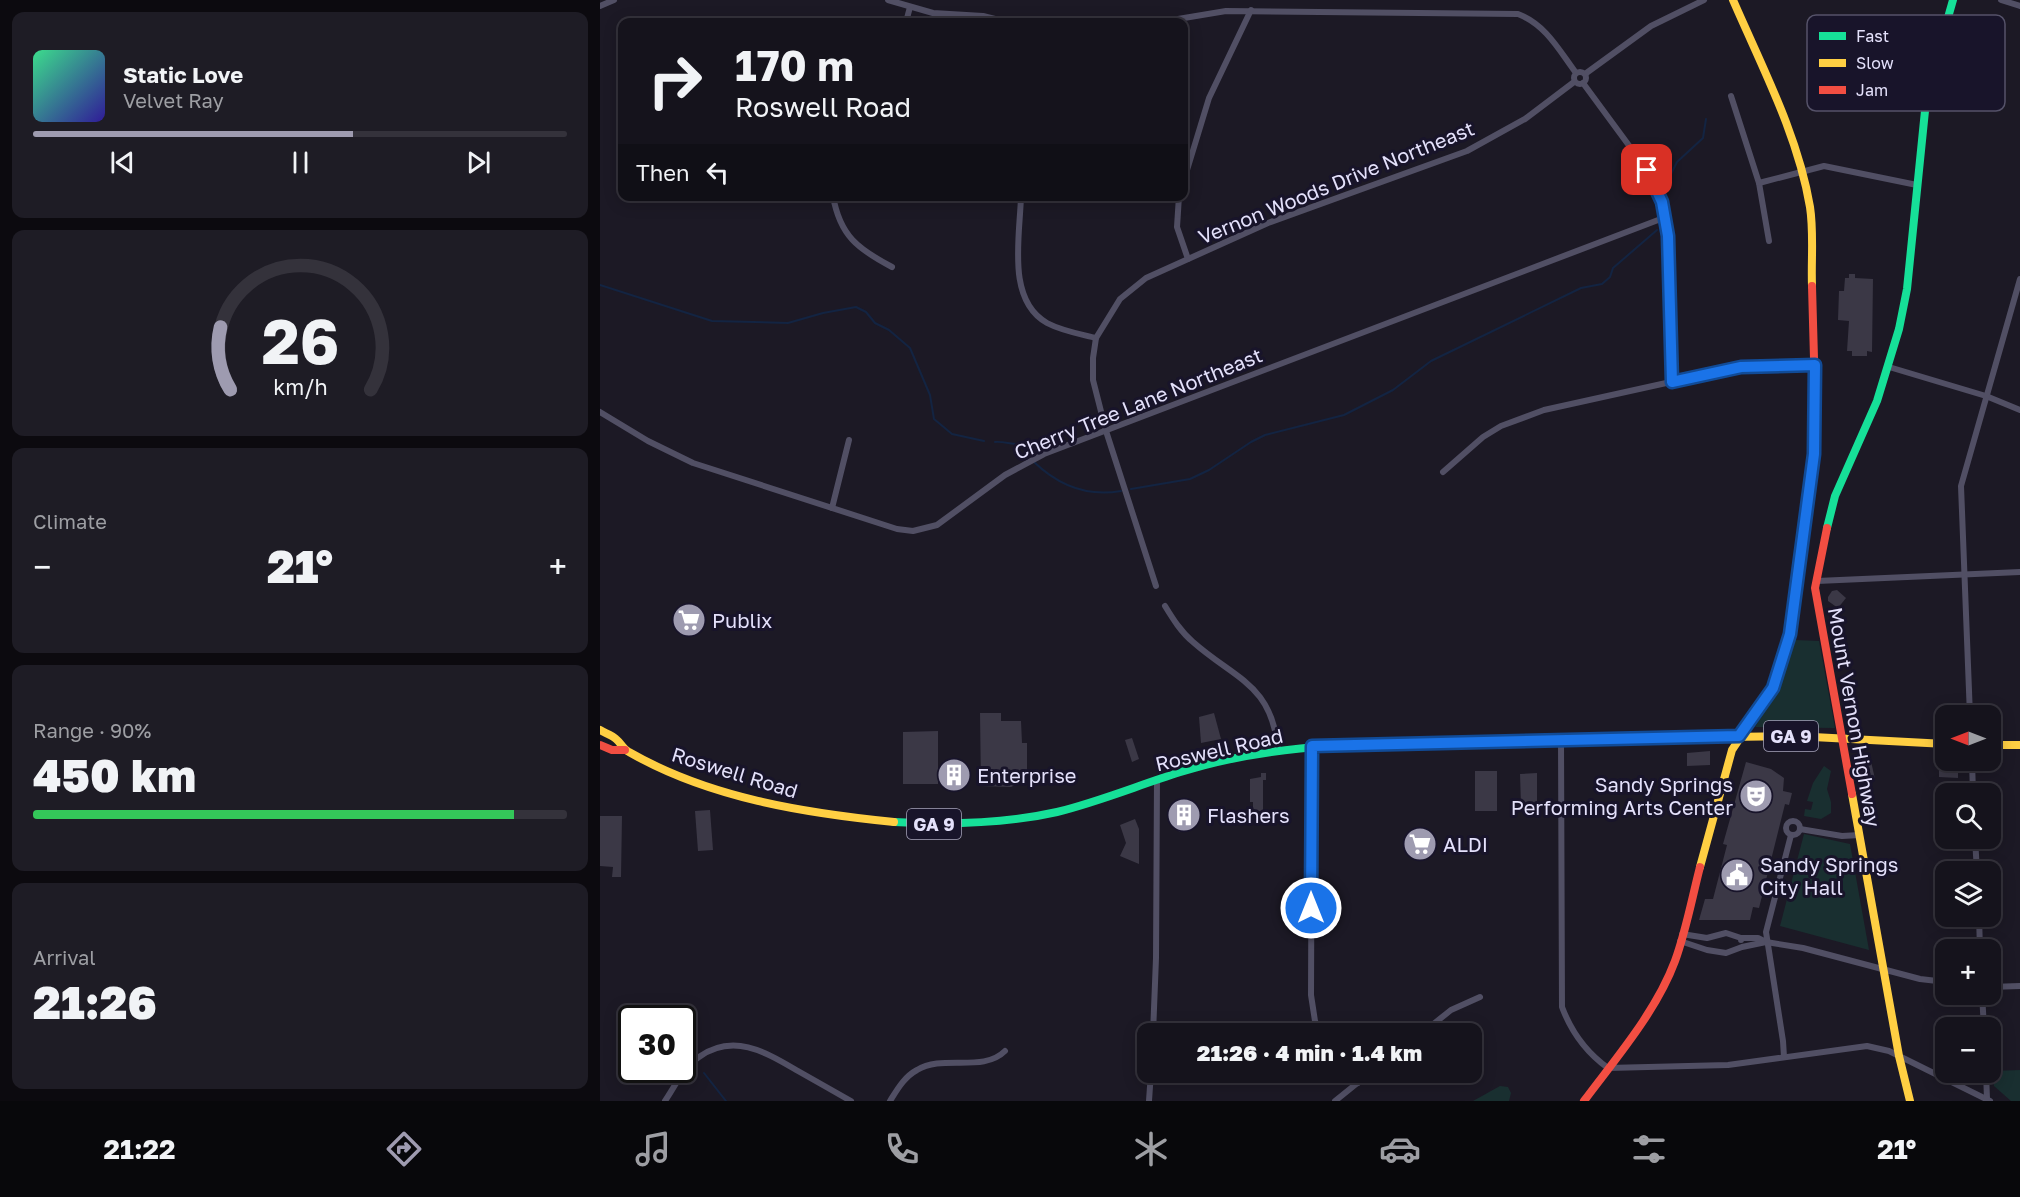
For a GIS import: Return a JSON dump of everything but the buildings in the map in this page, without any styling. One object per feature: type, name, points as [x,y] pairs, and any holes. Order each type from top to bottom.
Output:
[{"type":"main road","points":[[1584,1101],[1654,1003],[1675,961],[1732,750],[1739,736],[1773,688],[1785,656],[1790,634],[1816,434],[1810,209],[1802,170],[1791,137],[1733,0]]},
{"type":"main road","name":"Mount Vernon Highway","points":[[1949,15],[1953,0]]},
{"type":"main road","name":"Mount Vernon Highway","points":[[1910,1101],[1899,1056],[1815,588],[1822,551],[1841,480],[1874,408],[1889,367],[1906,289],[1925,111]]},
{"type":"main road","name":"Roswell Road","points":[[600,730],[617,740],[625,750],[670,772],[765,802],[852,818],[927,823],[982,823],[1035,816],[1087,804],[1157,778],[1208,764],[1278,750],[1312,746],[1739,736],[1935,743]]},
{"type":"main road","name":"Roswell Road","points":[[600,745],[612,750],[625,750]]},
{"type":"main road","points":[[2001,745],[2020,745]]},
{"type":"street","points":[[600,6],[614,0]]},
{"type":"street","points":[[888,0],[933,14],[991,18]]},
{"type":"street","points":[[1180,18],[1206,13],[1251,10],[1518,14],[1531,19],[1543,28],[1576,73],[1585,74],[1651,26],[1704,0]]},
{"type":"street","points":[[2001,0],[2020,6]]},
{"type":"street","points":[[907,18],[910,7]]},
{"type":"street","points":[[1188,167],[1209,98],[1251,10]]},
{"type":"street","points":[[1576,73],[1573,76],[1574,82],[1583,83],[1647,170],[1658,191],[1666,217],[1672,382]]},
{"type":"street","points":[[1583,83],[1586,79],[1585,74]]},
{"type":"street","name":"Vernon Woods Drive Northeast","points":[[1156,586],[1106,431],[1093,380],[1096,338],[1111,311],[1128,291],[1146,278],[1268,223],[1467,151],[1525,119],[1574,82]]},
{"type":"street","points":[[1731,96],[1758,183],[1769,241]]},
{"type":"street","points":[[1758,183],[1824,166],[1917,185]]},
{"type":"street","points":[[833,201],[836,212],[850,239],[862,250],[892,267]]},
{"type":"street","points":[[1021,201],[1019,279],[1026,301],[1032,311],[1048,323],[1096,338]]},
{"type":"street","points":[[1179,201],[1177,227],[1188,259]]},
{"type":"street","name":"Cherry Tree Lane Northeast","points":[[600,412],[680,457],[897,529],[913,531],[928,528],[945,520],[1023,464],[1666,217]]},
{"type":"street","points":[[1970,705],[1961,486],[2020,279]]},
{"type":"street","points":[[1443,472],[1483,437],[1520,417],[1544,410],[1741,367],[1815,365]]},
{"type":"street","points":[[1889,367],[1986,396],[2020,410]]},
{"type":"street","points":[[832,508],[849,440]]},
{"type":"street","points":[[1816,581],[2020,572]]},
{"type":"street","points":[[1165,606],[1177,625],[1192,641],[1242,678],[1258,693],[1273,723],[1278,750]]},
{"type":"street","points":[[1561,740],[1562,1007],[1567,1020],[1587,1050],[1608,1068],[1690,1067],[1784,1057],[1856,1046],[1878,1048],[1899,1056],[1989,1100]]},
{"type":"street","points":[[1312,746],[1311,995],[1316,1023]]},
{"type":"street","points":[[1154,1023],[1157,947],[1157,778]]},
{"type":"street","points":[[1791,835],[1786,828],[1790,822],[1798,823],[1800,829]]},
{"type":"street","points":[[1800,829],[1842,836],[1860,835]]},
{"type":"street","points":[[1791,835],[1798,833],[1800,829]]},
{"type":"street","points":[[1784,1057],[1784,1041],[1766,942],[1771,908],[1791,835]]},
{"type":"street","points":[[1681,938],[1707,938],[1726,933],[1741,938],[1758,938],[1766,942],[1803,948],[1935,980]]},
{"type":"street","points":[[1681,938],[1707,950],[1726,954],[1742,947],[1766,942]]},
{"type":"street","points":[[1707,938],[1707,950]]},
{"type":"street","points":[[1741,938],[1742,947]]},
{"type":"street","points":[[2001,987],[2020,986]]},
{"type":"street","points":[[1435,1023],[1451,1010],[1480,997]]},
{"type":"street","points":[[665,1101],[684,1073],[699,1057],[719,1047],[739,1045],[765,1052],[851,1101]]},
{"type":"street","points":[[890,1101],[910,1074],[928,1064],[990,1061],[999,1057],[1005,1050]]},
{"type":"street","points":[[1149,1101],[1150,1083]]},
{"type":"street","points":[[1335,1101],[1358,1083]]},
{"type":"street","points":[[1987,1083],[1989,1100]]},
{"type":"green space","points":[[1795,640],[1819,641],[1835,728],[1755,727],[1781,684]]},
{"type":"green space","points":[[1824,766],[1831,771],[1827,789],[1831,802],[1831,813],[1821,819],[1804,816],[1805,809],[1811,810],[1813,802],[1807,801],[1813,783]]},
{"type":"green space","points":[[1804,834],[1850,844],[1869,950],[1780,926]]},
{"type":"green space","points":[[2020,1070],[2020,1101],[2011,1101],[1994,1086],[1994,1083],[2001,1083],[2001,1071]]},
{"type":"green space","points":[[1500,1086],[1508,1087],[1511,1093],[1509,1101],[1473,1101]]},
{"type":"waterway","points":[[1664,188],[1677,162],[1703,138],[1706,119]]},
{"type":"waterway","points":[[1131,489],[1190,479],[1209,470],[1265,435],[1344,415],[1393,390],[1431,361],[1581,288],[1602,284],[1610,277],[1613,268],[1657,230]]},
{"type":"waterway","points":[[600,285],[712,321],[788,323],[856,307],[866,312],[875,323],[889,330],[910,348],[930,395],[934,419],[952,434],[984,441]]},
{"type":"waterway","points":[[995,442],[1021,444],[1030,455]]},
{"type":"waterway","points":[[1034,462],[1063,483],[1085,491],[1121,491]]},
{"type":"waterway","points":[[704,1073],[726,1101]]},
{"type":"traffic: fast","points":[[1949,15],[1953,0]]},
{"type":"traffic: fast","points":[[1827,528],[1835,496],[1877,401],[1899,329],[1907,289],[1925,111]]},
{"type":"traffic: fast","points":[[894,822],[976,823],[1037,816],[1099,800],[1204,765],[1256,754],[1345,745],[1465,741]]},
{"type":"traffic: slow","points":[[1733,0],[1778,102],[1797,154],[1810,207],[1812,286]]},
{"type":"traffic: slow","points":[[1700,867],[1732,750],[1773,688],[1790,634],[1800,554]]},
{"type":"traffic: slow","points":[[600,730],[614,738],[627,751],[660,768],[724,792],[792,808],[894,822]]},
{"type":"traffic: slow","points":[[1465,741],[1794,736],[1935,743]]},
{"type":"traffic: slow","points":[[2001,745],[2020,745]]},
{"type":"traffic: slow","points":[[1852,794],[1899,1056],[1910,1101]]},
{"type":"traffic: jam","points":[[1800,554],[1816,431],[1812,286]]},
{"type":"traffic: jam","points":[[1827,528],[1815,588],[1852,794]]},
{"type":"traffic: jam","points":[[600,745],[612,750],[625,750]]},
{"type":"traffic: jam","points":[[1584,1101],[1634,1034],[1667,980],[1682,938],[1700,867]]},
{"type":"place","name":"Publix","points":[[689,620]]},
{"type":"place","name":"Enterprise","points":[[954,775]]},
{"type":"place","name":"Sandy Springs Performing Arts Center","points":[[1756,796]]},
{"type":"place","name":"Flashers","points":[[1184,815]]},
{"type":"place","name":"ALDI","points":[[1420,844]]},
{"type":"place","name":"Sandy Springs City Hall","points":[[1737,875]]},
{"type":"route","points":[[1311,908],[1312,746],[1739,736],[1773,688],[1785,656],[1790,634],[1801,559],[1816,434],[1815,365],[1741,367],[1672,382],[1666,219],[1658,191],[1647,170]]}]
